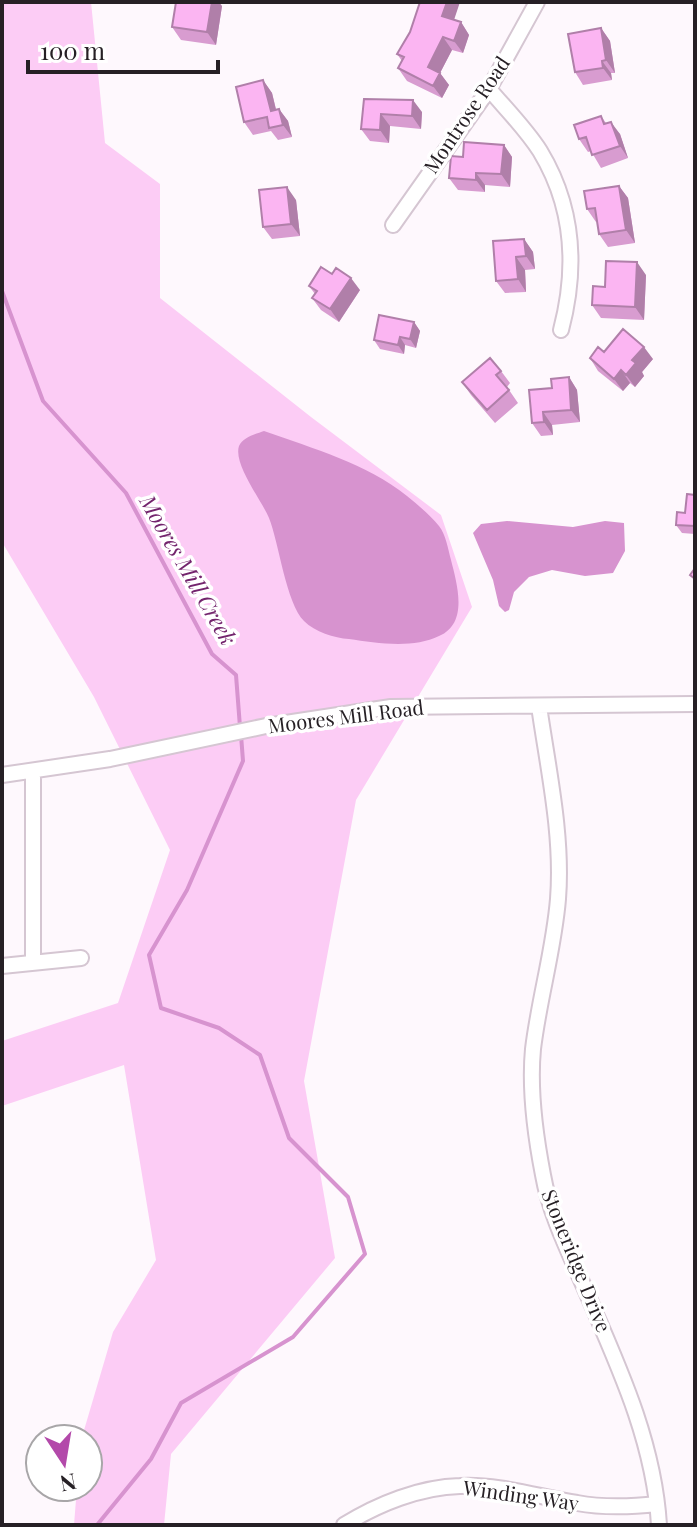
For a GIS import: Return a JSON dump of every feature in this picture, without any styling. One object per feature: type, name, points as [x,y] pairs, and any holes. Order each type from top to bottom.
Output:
[{"type":"street","name":"Montrose Road","points":[[393,225],[489,89],[537,2]]},
{"type":"street","points":[[489,89],[541,153],[564,208],[572,269],[569,302],[561,330]]},
{"type":"street","name":"Moores Mill Road","points":[[2,775],[110,759],[266,726],[391,707],[695,704]]},
{"type":"street","name":"Stoneridge Drive","points":[[539,706],[559,872],[558,902],[533,1049],[534,1121],[543,1178],[555,1220],[627,1385],[641,1428],[659,1525]]},
{"type":"street","points":[[33,771],[33,963]]},
{"type":"street","points":[[2,966],[81,958]]},
{"type":"street","name":"Winding Way","points":[[344,1525],[388,1503],[433,1489],[462,1486],[521,1492],[607,1507],[657,1504]]},
{"type":"shaded area","points":[[2,2],[91,2],[105,143],[160,184],[160,298],[441,515],[472,607],[356,800],[304,1081],[335,1258],[171,1454],[164,1525],[74,1525],[76,1503],[104,1503],[104,1423],[86,1423],[113,1332],[156,1260],[124,1065],[2,1106],[2,1041],[118,1003],[170,850],[94,697],[2,542]]},
{"type":"shaded area","points":[[264,431],[374,474],[424,510],[445,538],[458,591],[458,613],[448,630],[418,643],[382,643],[331,636],[304,621],[292,601],[269,518],[244,472],[238,454],[243,440]]},
{"type":"shaded area","points":[[507,521],[573,527],[605,521],[624,523],[625,551],[613,573],[585,576],[552,570],[529,577],[514,592],[509,610],[505,612],[499,606],[493,580],[473,533],[481,524]]},
{"type":"building","points":[[176,2],[212,2],[207,32],[172,27]]},
{"type":"building","points":[[420,2],[447,2],[442,16],[461,22],[454,41],[443,37],[428,67],[440,73],[433,86],[398,68],[404,57],[397,54],[410,32]]},
{"type":"building","points":[[601,28],[606,60],[602,61],[603,68],[575,72],[568,34]]},
{"type":"building","points":[[263,80],[271,111],[279,109],[283,125],[269,128],[267,117],[244,122],[236,87]]},
{"type":"building","points":[[364,99],[413,100],[412,116],[381,114],[380,130],[361,129]]},
{"type":"building","points":[[601,116],[604,124],[611,122],[620,146],[592,155],[586,137],[579,139],[574,125]]},
{"type":"building","points":[[464,142],[504,145],[501,174],[476,173],[476,180],[449,178],[451,156],[463,157]]},
{"type":"building","points":[[619,186],[626,230],[599,234],[595,208],[587,209],[584,191]]},
{"type":"building","points":[[287,187],[291,224],[263,227],[259,190]]},
{"type":"building","points":[[524,239],[526,256],[516,257],[518,279],[496,281],[493,241]]},
{"type":"building","points":[[606,261],[637,262],[635,307],[592,305],[593,286],[605,287]]},
{"type":"building","points":[[321,267],[332,274],[336,268],[351,278],[330,309],[312,298],[317,291],[309,286]]},
{"type":"building","points":[[379,315],[414,322],[410,339],[400,337],[398,345],[374,340]]},
{"type":"building","points":[[623,329],[644,347],[632,360],[636,363],[626,375],[621,370],[614,379],[590,358],[598,347],[604,352]]},
{"type":"building","points":[[490,358],[501,371],[496,375],[509,390],[487,410],[462,382]]},
{"type":"building","points":[[569,377],[571,410],[543,412],[544,422],[532,423],[529,390],[552,388],[551,379]]},
{"type":"building","points":[[687,494],[695,495],[695,526],[676,525],[677,512],[685,513]]},
{"type":"waterway","name":"Moores Mill Creek","points":[[2,291],[43,401],[126,493],[212,654],[236,675],[240,727]]},
{"type":"waterway","name":"Moores Mill Creek","points":[[97,1525],[151,1459],[181,1403],[293,1337],[365,1254],[348,1197],[289,1138],[260,1055],[219,1028],[161,1008],[149,955],[187,890],[243,761],[241,735]]}]
